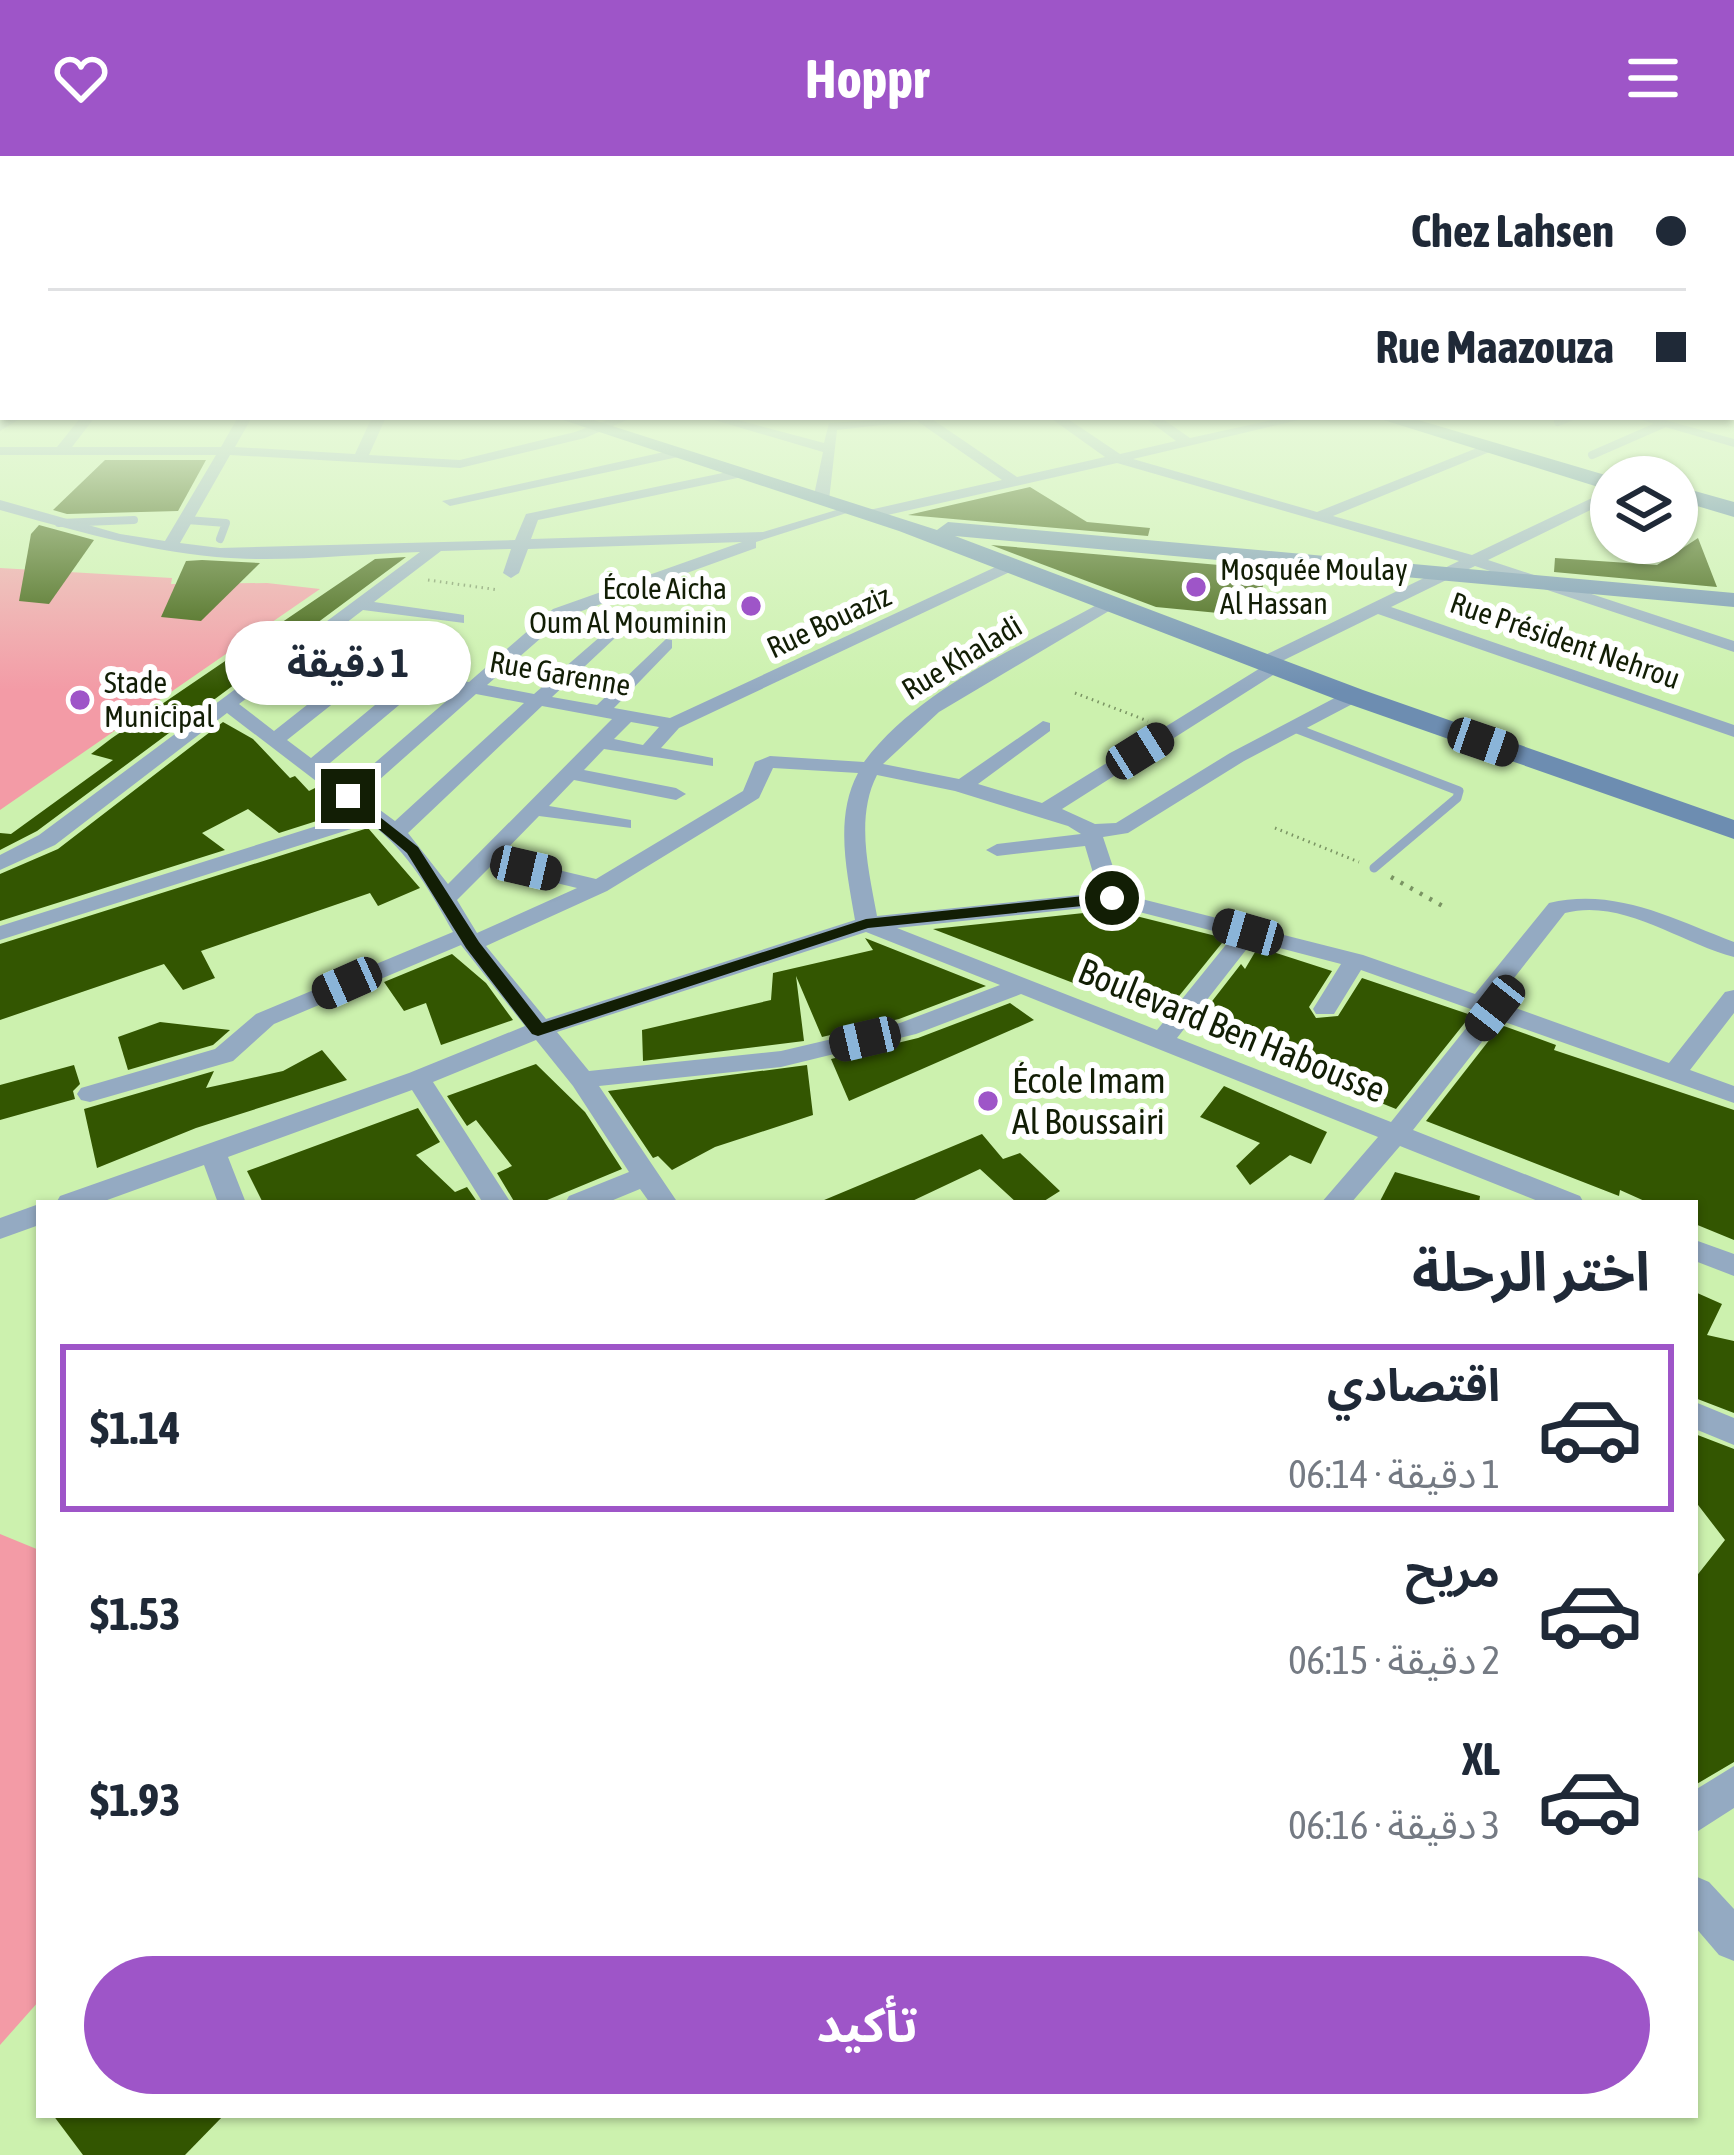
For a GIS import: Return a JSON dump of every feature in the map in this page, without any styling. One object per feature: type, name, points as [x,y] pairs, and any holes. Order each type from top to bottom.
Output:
[{"type":"main road","points":[[832,503],[907,526],[1353,696],[1734,830]]},
{"type":"main road","points":[[1698,510],[1734,520]]},
{"type":"main road","points":[[907,526],[1734,600]]},
{"type":"street","points":[[169,548],[197,503]]},
{"type":"street","points":[[0,863],[46,840],[435,548],[449,503]]},
{"type":"street","points":[[512,573],[531,517],[596,503]]},
{"type":"street","points":[[348,796],[559,613],[765,537],[898,503]]},
{"type":"street","points":[[1268,503],[1472,560],[1734,647]]},
{"type":"street","points":[[1317,518],[1353,503]]},
{"type":"street","points":[[1045,810],[1270,664],[1590,504]]},
{"type":"street","points":[[0,505],[169,548],[220,553],[765,537]]},
{"type":"street","points":[[0,531],[32,514]]},
{"type":"street","name":"Rue Bouaziz","points":[[672,724],[1008,567]]},
{"type":"street","points":[[361,605],[458,619]]},
{"type":"street","name":"Rue Khaladi","points":[[869,766],[888,742],[922,714],[1110,605]]},
{"type":"street","name":"Rue Président Nehrou","points":[[1377,608],[1734,730]]},
{"type":"street","points":[[396,832],[609,634]]},
{"type":"street","points":[[274,740],[400,641]]},
{"type":"street","points":[[601,711],[666,644]]},
{"type":"street","points":[[311,768],[457,647]]},
{"type":"street","name":"Rue Garenne","points":[[295,656],[672,724]]},
{"type":"street","points":[[997,850],[1120,829],[1353,696]]},
{"type":"street","points":[[229,705],[396,832],[430,873],[469,940],[583,1080],[662,1200]]},
{"type":"street","points":[[444,901],[626,716]]},
{"type":"street","points":[[647,752],[672,724]]},
{"type":"street","points":[[964,785],[1043,727]]},
{"type":"street","points":[[601,743],[706,762]]},
{"type":"street","points":[[90,1094],[224,1055],[265,1019],[599,886],[752,794],[764,763],[869,766],[964,785],[1045,810],[1093,835],[1112,898]]},
{"type":"street","points":[[866,924],[854,833],[861,784],[869,766]]},
{"type":"street","points":[[572,774],[676,794]]},
{"type":"street","points":[[538,810],[624,824]]},
{"type":"street","points":[[0,933],[373,815]]},
{"type":"street","points":[[489,860],[599,886]]},
{"type":"street","points":[[78,1200],[538,1030],[866,924],[1112,898],[1355,960],[1734,1095]]},
{"type":"street","points":[[1337,1200],[1394,1136],[1557,908],[1573,901],[1607,905],[1734,950]]},
{"type":"street","name":"Boulevard Ben Habousse","points":[[866,924],[1394,1136],[1509,1193],[1552,1200]]},
{"type":"street","points":[[1160,1042],[1248,932]]},
{"type":"street","points":[[1325,1009],[1355,960]]},
{"type":"street","points":[[583,1080],[781,1059],[907,1029],[1017,987]]},
{"type":"street","points":[[1674,1074],[1734,997]]},
{"type":"street","points":[[418,1078],[495,1200]]},
{"type":"street","points":[[212,1151],[231,1200]]},
{"type":"street","points":[[586,1200],[645,1176]]},
{"type":"street","points":[[0,1229],[36,1215]]},
{"type":"street","points":[[1698,1251],[1734,1265]]},
{"type":"street","points":[[1698,1416],[1734,1432]]},
{"type":"street","points":[[1698,1812],[1734,1785]]},
{"type":"street","points":[[1698,1899],[1734,1940]]},
{"type":"lane","points":[[59,523],[134,520]]},
{"type":"lane","points":[[187,520],[226,523],[220,539]]},
{"type":"lane","points":[[1292,727],[1459,791],[1375,868]]},
{"type":"path","points":[[400,576],[500,590]]},
{"type":"path","points":[[1075,693],[1172,730]]},
{"type":"shaded area","name":"Stade Municipal","points":[[0,568],[172,578],[171,584],[267,583],[320,589],[0,810]]},
{"type":"shaded area","points":[[0,1534],[36,1549],[36,2004],[0,2045]]},
{"type":"building","points":[[60,503],[182,503],[178,511],[67,514],[53,510]]},
{"type":"building","points":[[959,503],[1057,503],[1087,522],[1150,528],[1148,536],[908,515]]},
{"type":"building","points":[[39,525],[94,540],[49,604],[19,601],[31,534]]},
{"type":"building","points":[[1698,538],[1717,587],[1554,572],[1555,558],[1698,564]]},
{"type":"building","name":"Mosquée Moulay Al Hassan","points":[[991,545],[1265,569],[1261,601],[1239,615],[1156,607]]},
{"type":"building","points":[[406,557],[37,831],[0,850],[0,833],[11,834],[113,760],[91,754],[112,738],[375,559]]},
{"type":"building","points":[[186,561],[260,563],[201,621],[161,617]]},
{"type":"building","points":[[223,722],[253,739],[290,778],[295,776],[309,791],[317,787],[348,811],[279,833],[248,809],[202,833],[225,850],[0,921],[0,874],[58,849]]},
{"type":"building","points":[[368,828],[420,888],[378,906],[370,893],[201,951],[215,978],[183,990],[164,964],[0,1020],[0,944]]},
{"type":"building","points":[[1112,910],[1216,936],[1222,943],[1162,1017],[933,929]]},
{"type":"building","points":[[865,938],[986,986],[899,1019],[822,1037],[796,976],[804,1041],[643,1061],[642,1030],[771,1000],[773,973],[873,950]]},
{"type":"building","points":[[1258,947],[1332,971],[1309,1007],[1316,1018],[1338,1016],[1362,978],[1471,1015],[1396,1109],[1192,1027],[1241,964],[1245,969]]},
{"type":"building","points":[[452,954],[486,983],[513,1020],[441,1045],[426,1003],[404,1011],[384,982]]},
{"type":"building","points":[[1010,1003],[1034,1020],[849,1101],[831,1059],[918,1038]]},
{"type":"building","points":[[160,1022],[230,1030],[213,1045],[128,1070],[118,1037]]},
{"type":"building","points":[[1501,1025],[1556,1045],[1554,1050],[1734,1110],[1734,1240],[1698,1225],[1698,1200],[1642,1200],[1620,1190],[1619,1196],[1426,1121]]},
{"type":"building","points":[[322,1050],[347,1080],[196,1128],[97,1168],[84,1109],[214,1071],[206,1088],[283,1071]]},
{"type":"building","points":[[536,1064],[585,1112],[622,1169],[547,1200],[513,1200],[497,1173],[512,1166],[476,1120],[467,1126],[447,1096]]},
{"type":"building","points":[[74,1065],[80,1084],[73,1091],[75,1099],[0,1120],[0,1085]]},
{"type":"building","points":[[807,1065],[813,1115],[715,1147],[672,1170],[658,1156],[653,1158],[608,1091]]},
{"type":"building","points":[[1224,1086],[1327,1132],[1311,1164],[1290,1155],[1250,1185],[1236,1166],[1260,1143],[1200,1117]]},
{"type":"building","points":[[418,1108],[440,1142],[416,1155],[455,1192],[467,1187],[476,1200],[262,1200],[247,1171]]},
{"type":"building","points":[[982,1134],[1003,1159],[1020,1153],[1060,1191],[1046,1200],[1014,1200],[980,1169],[914,1200],[824,1200]]},
{"type":"building","points":[[1395,1172],[1480,1196],[1479,1200],[1381,1200]]},
{"type":"building","points":[[1698,1293],[1722,1304],[1707,1335],[1734,1341],[1734,1413],[1698,1399]]},
{"type":"building","points":[[1698,1435],[1734,1449],[1734,1762],[1698,1783],[1698,1574],[1725,1540],[1698,1505]]},
{"type":"building","points":[[55,2118],[221,2118],[185,2155],[83,2155]]},
{"type":"place","name":"Mosquée Moulay Al Hassan","points":[[1196,587]]},
{"type":"place","name":"École Aicha Oum Al Mouminin","points":[[751,606]]},
{"type":"place","name":"Stade Municipal","points":[[80,700]]},
{"type":"place","name":"École Imam Al Boussairi","points":[[988,1101]]},
{"type":"route","points":[[348,796],[413,850],[472,944],[538,1030],[866,924],[1112,898]]}]
